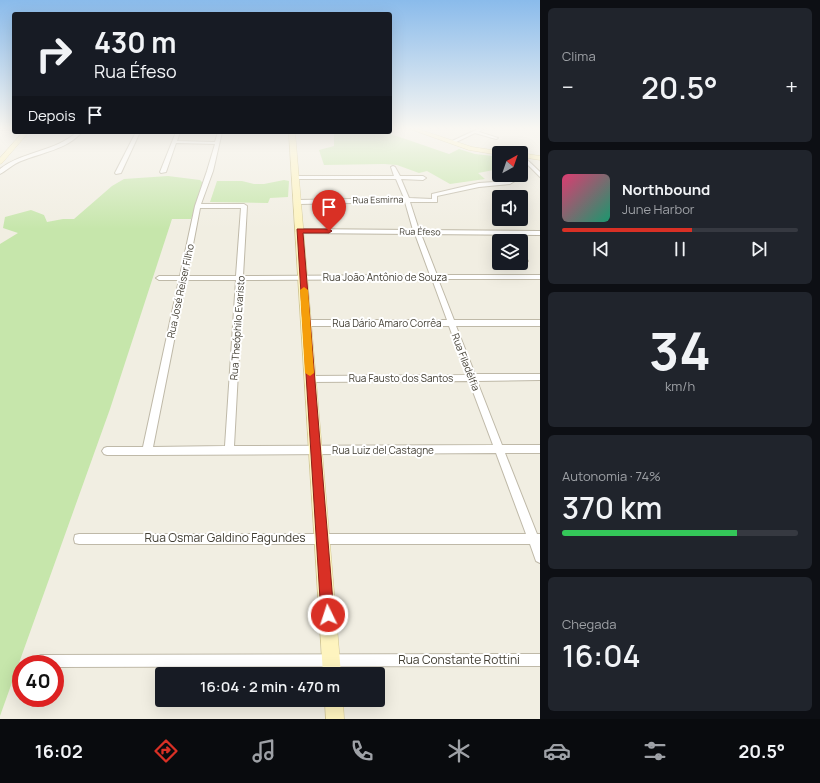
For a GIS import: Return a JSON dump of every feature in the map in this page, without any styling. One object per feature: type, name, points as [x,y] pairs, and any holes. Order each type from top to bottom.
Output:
[{"type":"street","points":[[0,172],[12,163]]},
{"type":"street","points":[[118,173],[123,163]]},
{"type":"street","points":[[163,172],[166,163]]},
{"type":"street","name":"Rua José Reiser Filho","points":[[147,451],[198,206],[212,163]]},
{"type":"street","points":[[295,163],[331,667]]},
{"type":"street","points":[[528,163],[540,175]]},
{"type":"street","name":"Rua Filadélfia","points":[[393,167],[499,449],[536,538],[540,557]]},
{"type":"street","points":[[296,177],[423,178]]},
{"type":"street","name":"Rua Esmirna","points":[[298,202],[406,200],[435,201],[433,195],[435,194],[479,185],[510,182]]},
{"type":"street","name":"Rua Theóphilo Evaristo","points":[[198,206],[244,206],[229,450]]},
{"type":"street","name":"Rua Éfeso","points":[[299,231],[540,233]]},
{"type":"street","name":"Rua João Antônio de Souza","points":[[159,278],[540,277]]},
{"type":"street","name":"Rua Dário Amaro Corrêa","points":[[306,323],[540,323]]},
{"type":"street","name":"Rua Fausto dos Santos","points":[[310,379],[540,377]]},
{"type":"street","name":"Rua Luiz del Castagne","points":[[107,451],[540,449]]},
{"type":"street","name":"Rua Osmar Galdino Fagundes","points":[[79,538],[536,538]]},
{"type":"street","name":"Rua Constante Rottini","points":[[64,661],[540,660]]},
{"type":"street","points":[[334,707],[335,719]]},
{"type":"green space","points":[[323,163],[492,163],[492,170],[478,173],[485,179],[450,184],[427,171],[419,173],[397,165],[324,165]]},
{"type":"green space","points":[[168,176],[200,180],[203,183],[191,219],[172,219],[110,409],[22,655],[12,655],[12,683],[0,716],[0,244],[18,233],[3,228],[5,217],[31,210],[44,215],[47,222],[63,219],[74,219],[112,186],[124,179]]},
{"type":"green space","points":[[284,180],[289,181],[288,197],[270,198],[268,203],[210,202],[217,181],[242,181],[254,184],[264,184]]},
{"type":"slow traffic","points":[[304,290],[310,373]]},
{"type":"route","points":[[328,615],[299,231],[329,231]]}]
